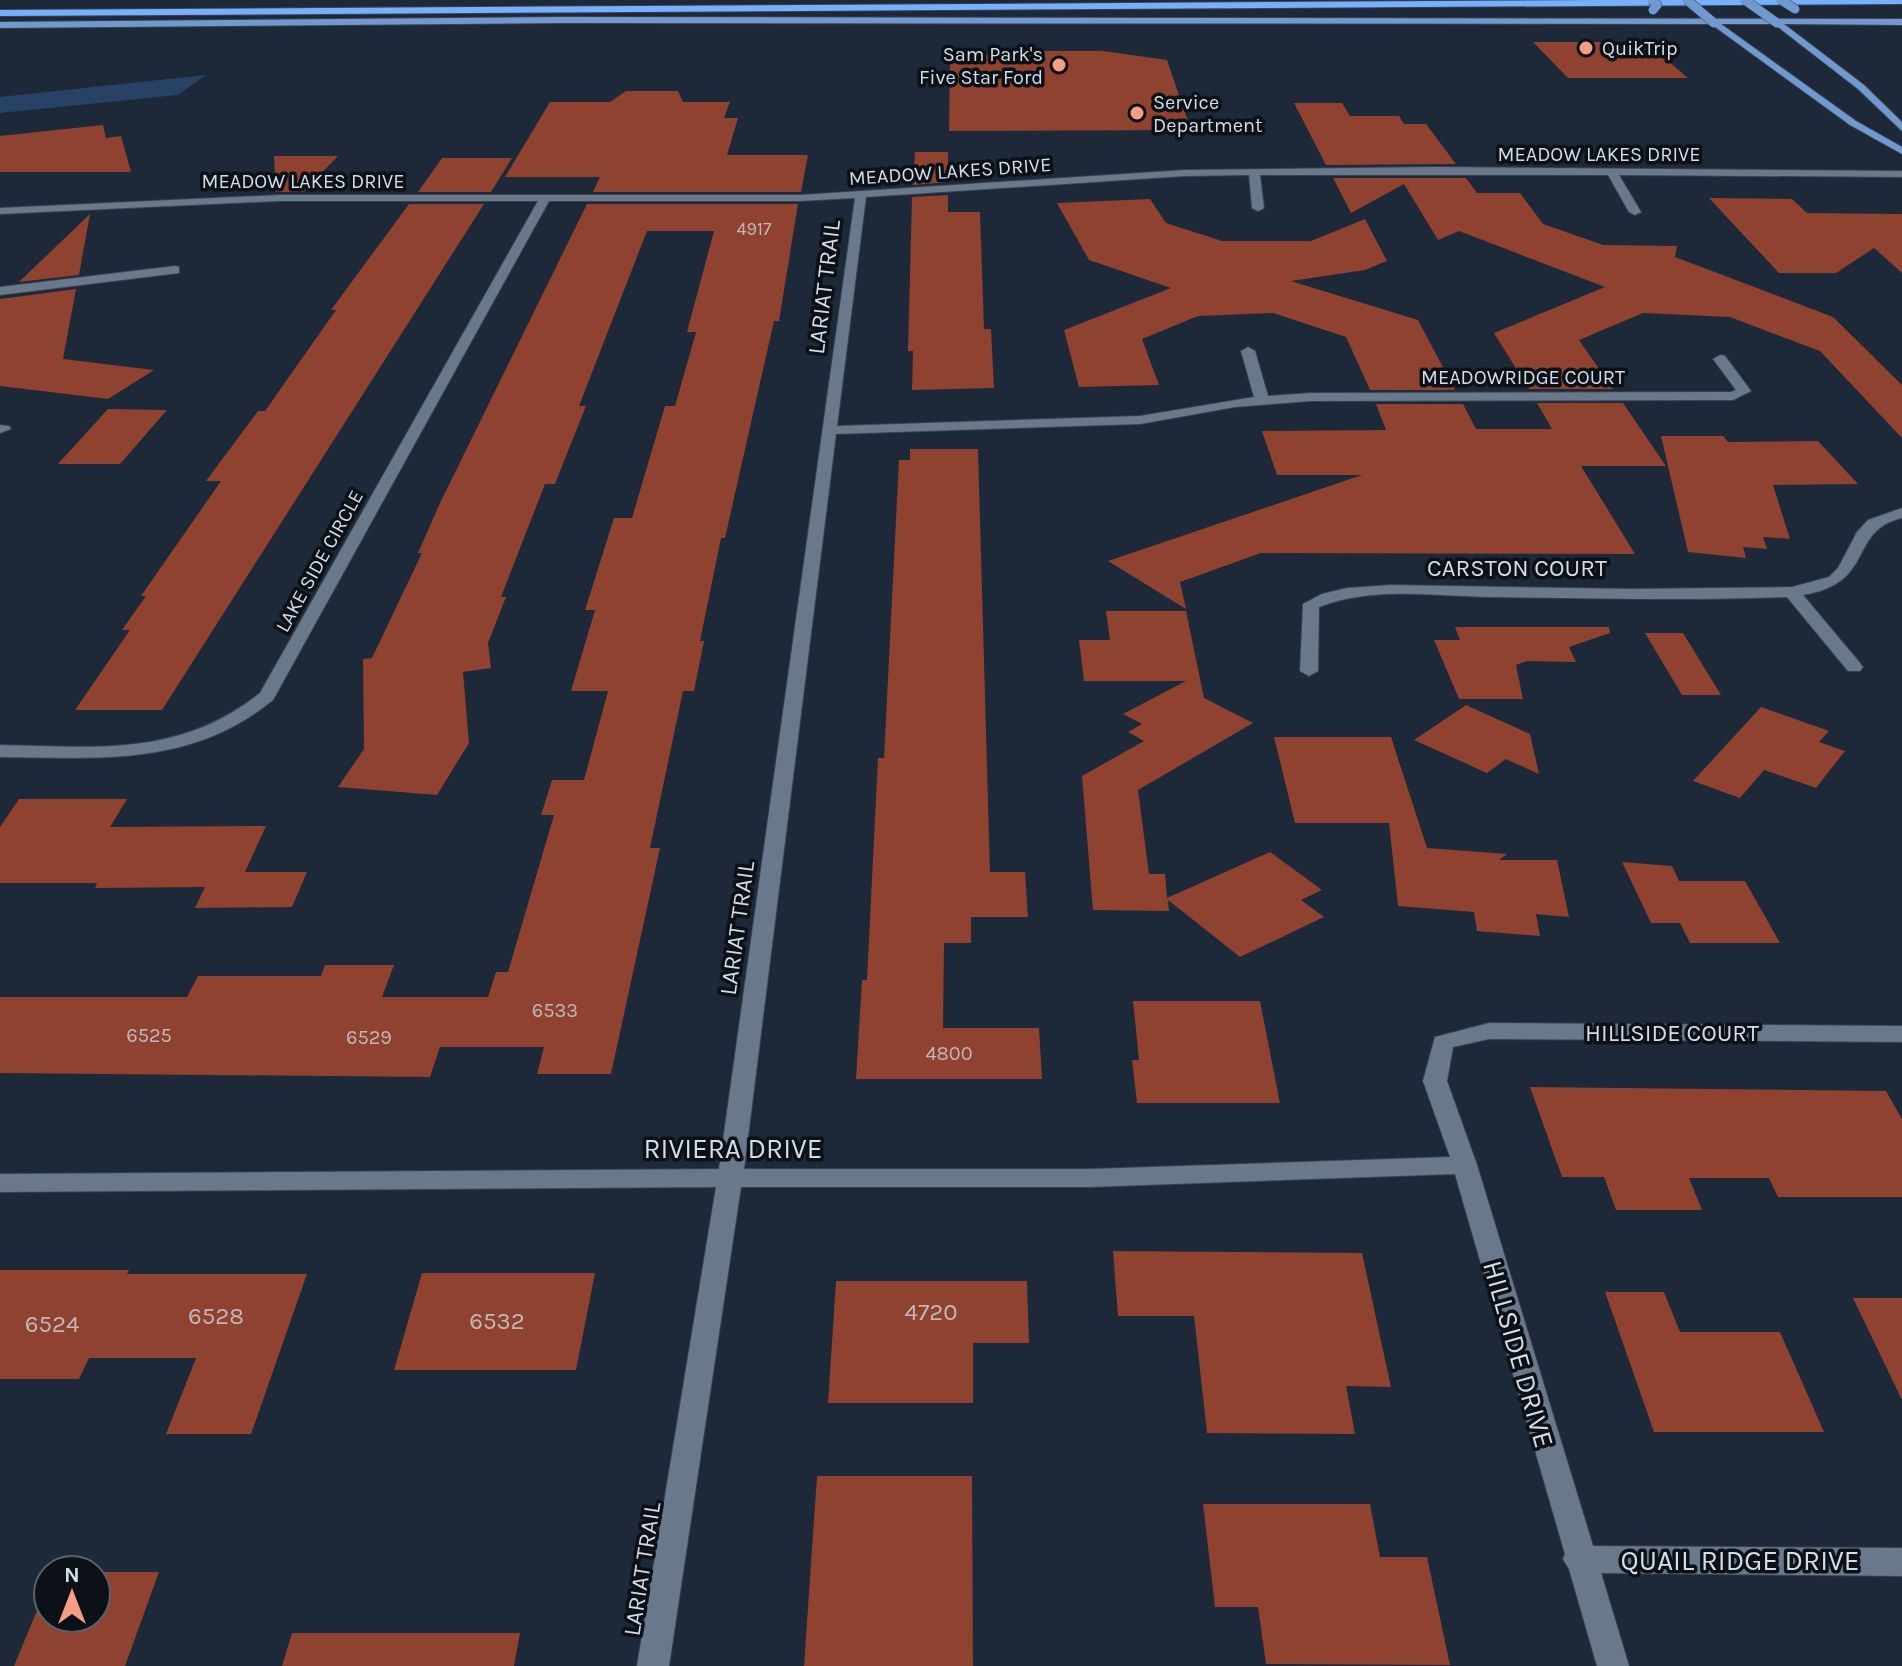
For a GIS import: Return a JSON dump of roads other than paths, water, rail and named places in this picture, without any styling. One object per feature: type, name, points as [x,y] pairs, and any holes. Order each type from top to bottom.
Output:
[{"type":"highway","points":[[0,2],[127,0]]},
{"type":"highway","points":[[562,20],[646,15],[1498,10],[1902,1]]},
{"type":"highway","points":[[0,13],[1797,5]]},
{"type":"main road","points":[[1687,0],[1746,47],[1853,123],[1902,151]]},
{"type":"main road","points":[[1745,0],[1861,87],[1900,126]]},
{"type":"main road","points":[[1781,0],[1859,23]]},
{"type":"main road","points":[[1567,23],[1652,5]]},
{"type":"main road","points":[[0,25],[562,20],[1902,22]]},
{"type":"main road","points":[[1631,23],[1697,30],[1746,47]]},
{"type":"main road","points":[[1809,47],[1808,35],[1817,28],[1859,23]]},
{"type":"main road","points":[[1805,89],[1831,92],[1842,99]]},
{"type":"main road","points":[[1874,120],[1900,126]]},
{"type":"street","name":"MEADOW LAKES DRIVE","points":[[0,211],[244,199],[544,200],[861,196],[1170,174],[1254,172],[1902,174]]},
{"type":"street","points":[[1254,172],[1258,208]]},
{"type":"street","points":[[1612,172],[1635,212]]},
{"type":"street","name":"LARIAT TRAIL","points":[[653,1666],[730,1178],[833,430],[861,196]]},
{"type":"street","name":"LAKE SIDE CIRCLE","points":[[0,751],[170,745],[219,732],[247,717],[267,696],[544,200]]},
{"type":"street","points":[[0,291],[175,270]]},
{"type":"street","points":[[1248,351],[1262,400]]},
{"type":"street","name":"MEADOWRIDGE COURT","points":[[833,430],[1140,420],[1262,400],[1311,397],[1733,396],[1744,391],[1720,359]]},
{"type":"street","name":"CARSTON COURT","points":[[1309,671],[1311,604],[1340,594],[1792,592],[1824,586],[1838,578],[1864,532],[1882,517],[1902,513]]},
{"type":"street","points":[[1792,592],[1854,667]]},
{"type":"street","name":"HILLSIDE COURT","points":[[1443,1042],[1489,1031],[1902,1034]]},
{"type":"street","name":"HILLSIDE DRIVE","points":[[1443,1042],[1435,1081],[1465,1165],[1578,1559],[1613,1666]]},
{"type":"street","name":"RIVIERA DRIVE","points":[[0,1183],[1090,1178],[1465,1165]]},
{"type":"street","name":"QUAIL RIDGE DRIVE","points":[[1578,1559],[1902,1562]]},
{"type":"place","name":"QuikTrip","points":[[1586,48]]},
{"type":"place","name":"Sam Park's Five Star Ford","points":[[1059,65]]},
{"type":"place","name":"Service Department","points":[[1137,113]]}]
